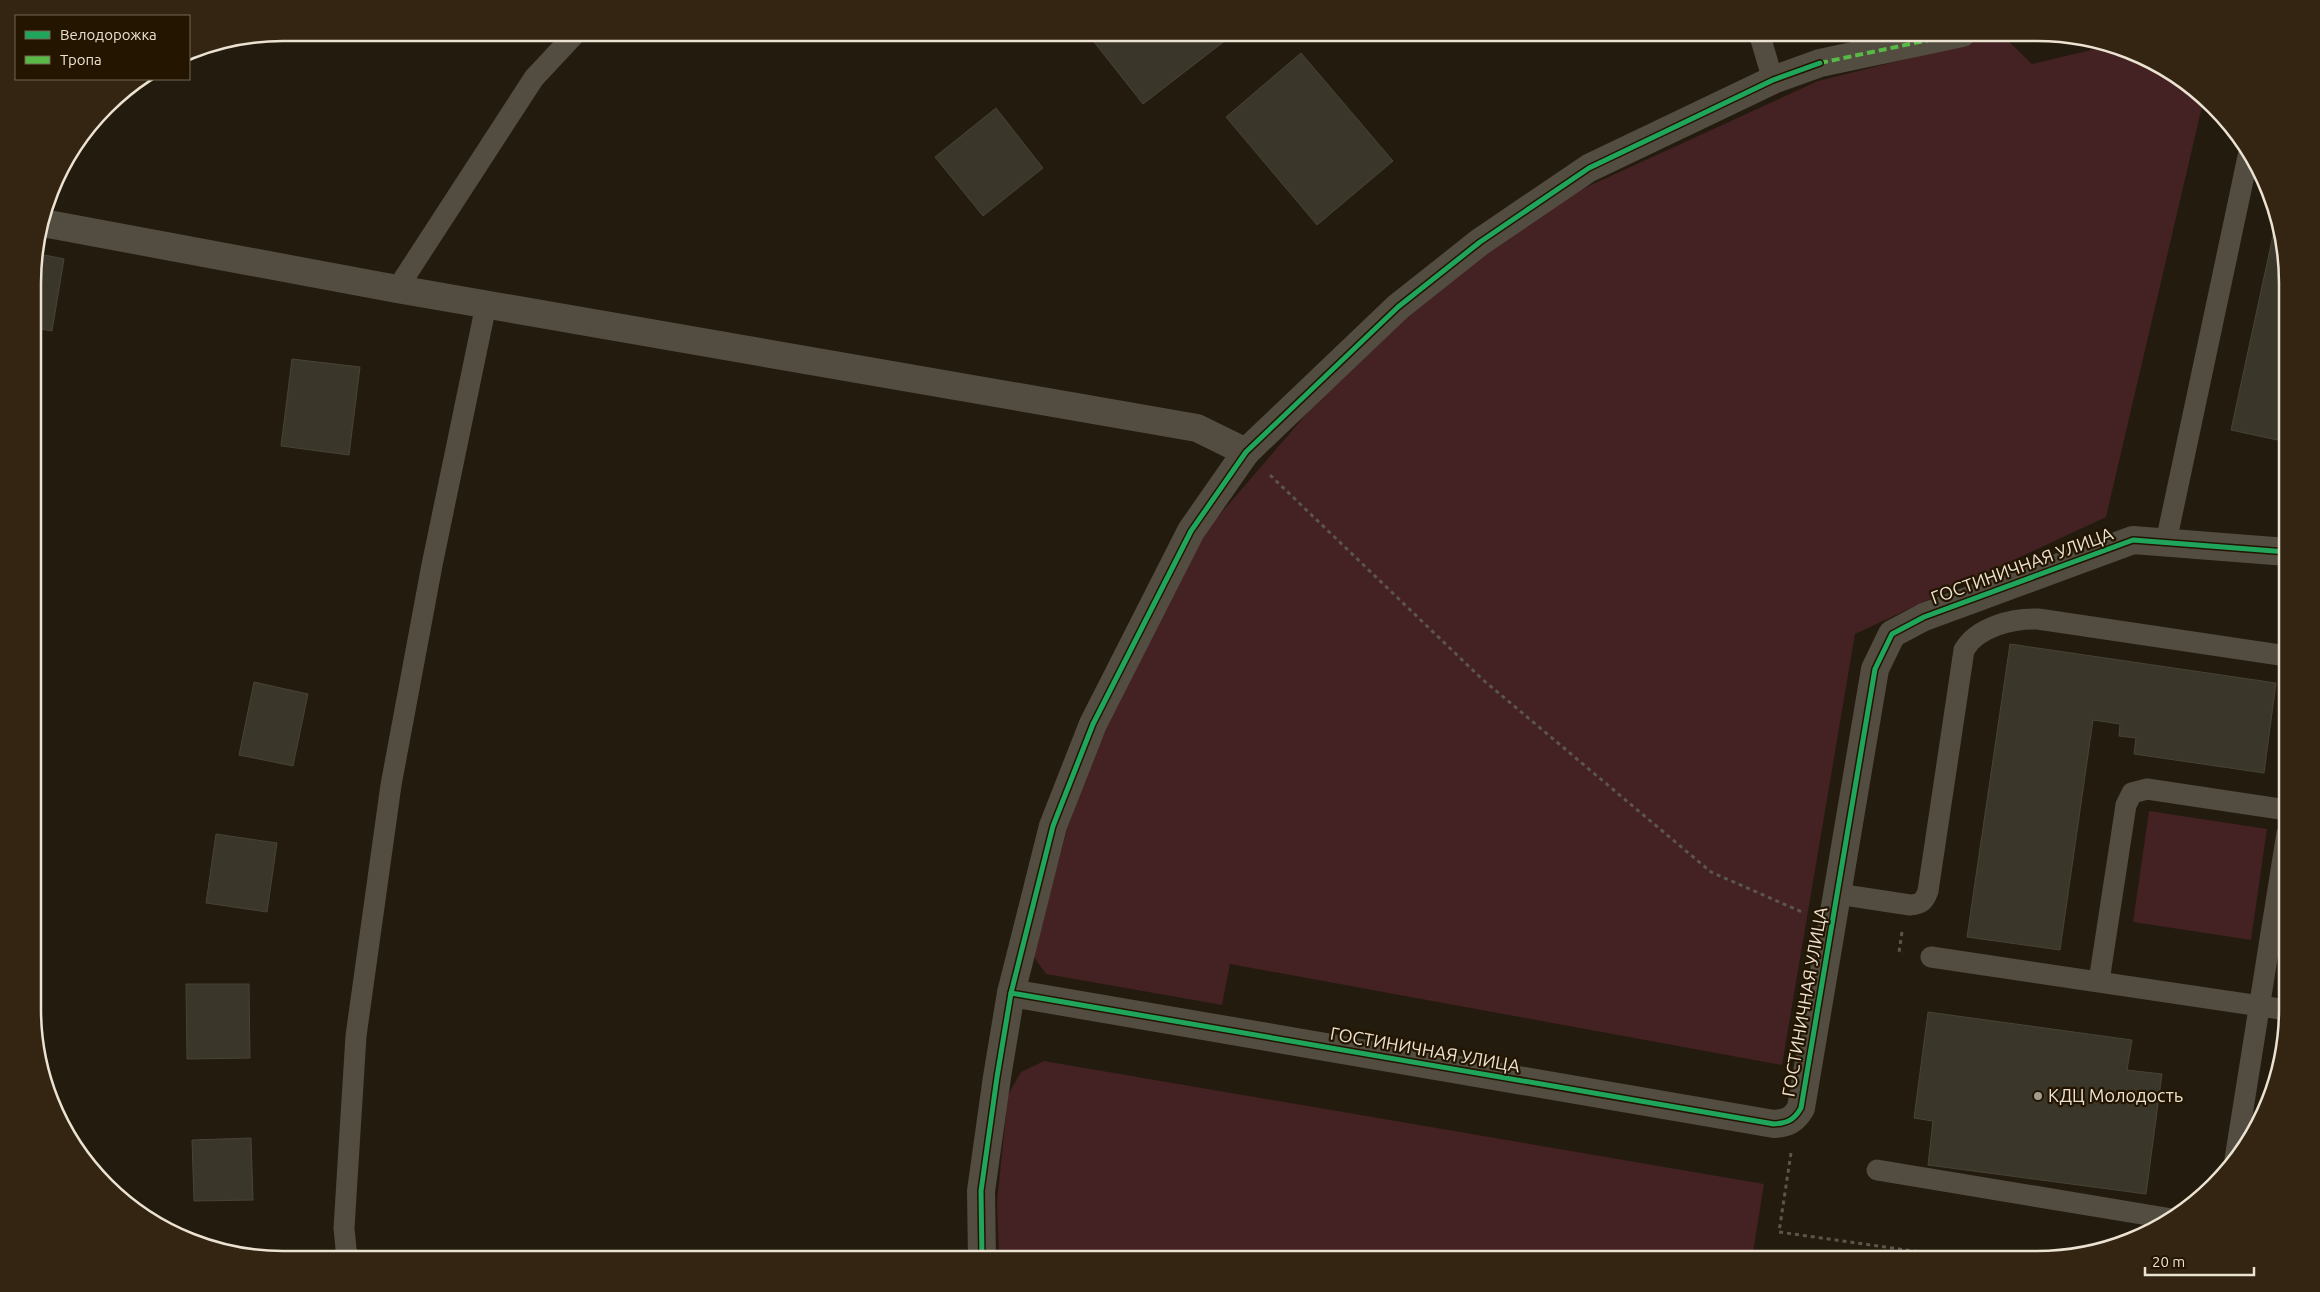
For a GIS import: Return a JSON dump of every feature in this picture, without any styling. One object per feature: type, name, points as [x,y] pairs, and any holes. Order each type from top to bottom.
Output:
[{"type":"street","points":[[982,1251],[981,1191],[1011,993],[1054,826],[1093,724],[1191,531],[1246,452],[1398,308],[1480,242],[1589,168],[1773,80],[1820,62],[1919,41]]},
{"type":"street","points":[[48,224],[486,305],[1197,428],[1246,452]]},
{"type":"street","name":"ГОСТИНИЧНАЯ УЛИЦА","points":[[1011,993],[1764,1122],[1787,1123],[1796,1117],[1801,1108],[1875,669],[1892,634],[1924,617],[2133,540],[2279,551]]},
{"type":"lane","points":[[397,289],[534,78],[568,41]]},
{"type":"lane","points":[[1762,41],[1773,80]]},
{"type":"lane","points":[[2166,542],[2247,163]]},
{"type":"lane","points":[[346,1251],[344,1228],[356,1036],[391,785],[432,565],[486,305]]},
{"type":"lane","points":[[1838,894],[1910,905],[1919,904],[1925,900],[1928,892],[1964,650],[1969,641],[1979,634],[2012,621],[2038,619],[2279,655]]},
{"type":"lane","points":[[2099,981],[2126,805],[2132,793],[2147,789],[2279,809]]},
{"type":"lane","points":[[2238,1144],[2279,886]]},
{"type":"lane","points":[[1931,957],[2279,1009]]},
{"type":"lane","points":[[1877,1170],[2158,1218]]},
{"type":"path","points":[[1246,452],[1482,678],[1711,872],[1832,926]]},
{"type":"path","points":[[1787,1123],[1792,1158],[1779,1232],[1913,1251]]},
{"type":"shaded area","points":[[1978,41],[2008,41],[2032,64],[2097,49],[2115,54],[2158,74],[2184,91],[2202,107],[2106,517],[1855,634],[1782,1065],[1230,964],[1222,1005],[1046,974],[1034,957],[1067,829],[1101,735],[1203,534],[1321,397],[1425,298],[1567,196],[1818,81]]},
{"type":"shaded area","points":[[2149,811],[2267,829],[2251,940],[2133,922]]},
{"type":"shaded area","points":[[1044,1061],[1764,1184],[1753,1251],[999,1251],[997,1202],[1008,1095],[1021,1072]]},
{"type":"building","points":[[1093,41],[1225,41],[1143,104]]},
{"type":"building","points":[[1301,53],[1393,161],[1317,225],[1226,117]]},
{"type":"building","points":[[996,108],[1043,168],[983,216],[935,157]]},
{"type":"building","points":[[2273,233],[2279,283],[2279,440],[2231,430]]},
{"type":"building","points":[[43,255],[64,259],[52,331],[41,329]]},
{"type":"building","points":[[292,359],[360,367],[349,455],[281,446]]},
{"type":"building","points":[[2010,644],[2276,683],[2264,773],[2134,754],[2136,738],[2119,736],[2120,724],[2093,720],[2060,950],[1967,937]]},
{"type":"building","points":[[254,682],[308,694],[293,766],[239,755]]},
{"type":"building","points":[[216,834],[277,843],[267,912],[206,903]]},
{"type":"building","points":[[186,984],[249,984],[250,1058],[187,1059]]},
{"type":"building","name":"КДЦ Молодость","points":[[1928,1012],[2132,1040],[2127,1070],[2162,1074],[2146,1194],[1928,1165],[1933,1121],[1914,1118]]},
{"type":"building","points":[[251,1138],[253,1200],[194,1201],[192,1140]]},
{"type":"marked path","points":[[1820,63],[1924,41]]},
{"type":"cycle path","points":[[982,1251],[981,1191],[1011,993],[1053,826],[1093,724],[1191,531],[1246,452],[1398,307],[1480,242],[1589,168],[1773,80],[1820,63]]},
{"type":"cycle path","points":[[1011,993],[1774,1124],[1787,1122],[1801,1108],[1875,669],[1892,634],[1924,617],[2133,540],[2279,551]]},
{"type":"place","name":"КДЦ Молодость","points":[[2038,1096]]}]
